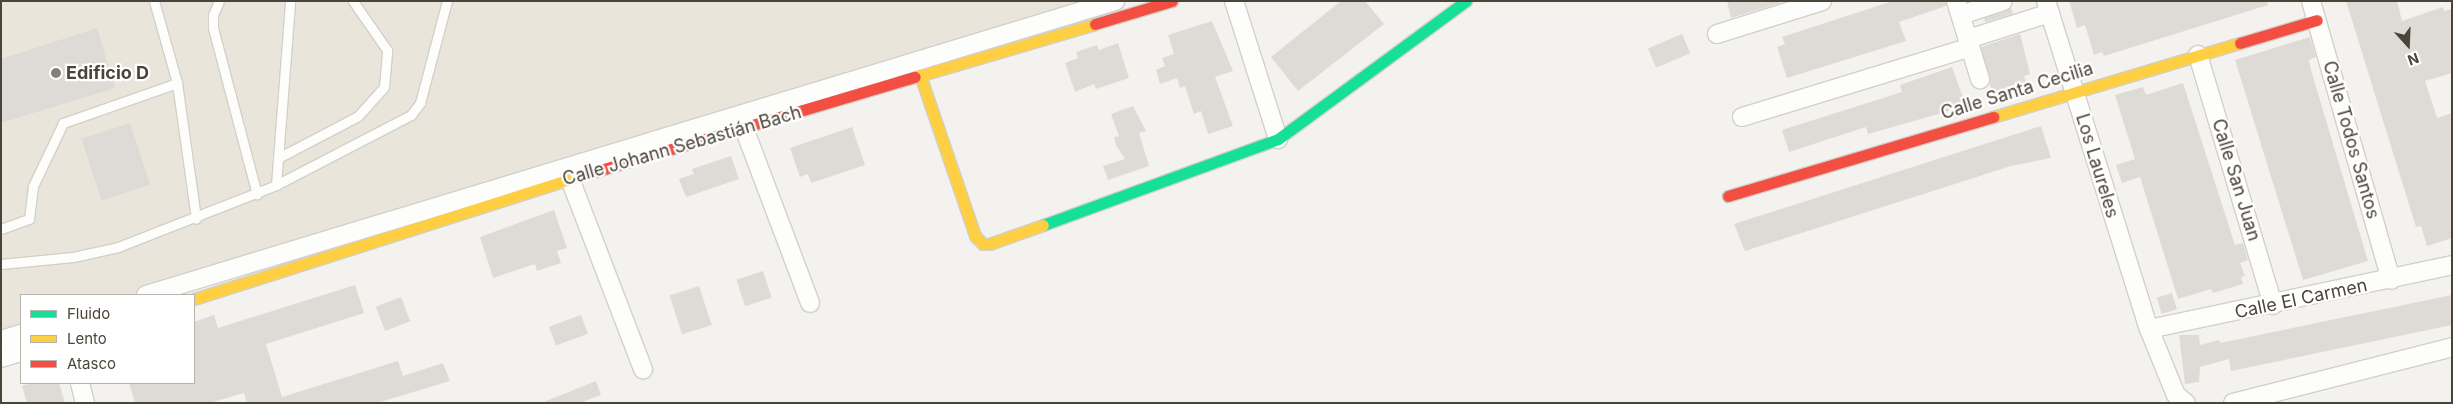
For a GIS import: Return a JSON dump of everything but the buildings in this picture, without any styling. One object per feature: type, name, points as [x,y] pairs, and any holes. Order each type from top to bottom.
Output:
[{"type":"street","name":"Calle Johann Sebastián Bach","points":[[149,294],[1115,1]]},
{"type":"street","name":"Calle Johann Sebastián Bach","points":[[195,298],[570,179],[1172,1]]},
{"type":"street","points":[[1234,1],[1278,139]]},
{"type":"street","points":[[920,75],[975,236],[983,244],[997,242],[1278,139],[1466,1]]},
{"type":"street","points":[[1717,34],[1822,1]]},
{"type":"street","points":[[1980,79],[1958,8],[2003,1]]},
{"type":"street","name":"Calle Todos Santos","points":[[2312,1],[2391,280]]},
{"type":"street","points":[[1742,117],[1969,43],[2048,7]]},
{"type":"street","name":"Los Laureles","points":[[2048,7],[2149,329],[2176,395],[2186,403]]},
{"type":"street","name":"Calle Santa Cecilia","points":[[1728,196],[2317,20]]},
{"type":"street","name":"Calle San Juan","points":[[2198,55],[2274,306]]},
{"type":"street","points":[[744,128],[810,303]]},
{"type":"street","points":[[570,179],[643,369]]},
{"type":"street","name":"Calle El Carmen","points":[[2149,329],[2274,306],[2452,265]]},
{"type":"street","points":[[1,340],[20,334]]},
{"type":"street","points":[[2233,403],[2452,347]]},
{"type":"street","points":[[1,358],[20,352]]},
{"type":"street","points":[[80,384],[85,403]]},
{"type":"lane","points":[[154,1],[177,84],[196,219]]},
{"type":"lane","points":[[219,1],[213,15],[213,28],[257,194]]},
{"type":"lane","points":[[276,185],[290,1]]},
{"type":"lane","points":[[278,158],[358,116],[384,87],[387,50],[353,1]]},
{"type":"lane","points":[[1,264],[73,258],[118,247],[196,219],[257,194],[326,162],[416,110],[448,1]]},
{"type":"lane","points":[[1,228],[29,219],[33,186],[63,123],[177,84]]},
{"type":"shaded area","points":[[1,1],[1113,1],[149,294],[20,294],[20,334],[1,340]]},
{"type":"traffic: fast","points":[[1043,225],[1278,139],[1466,1]]},
{"type":"traffic: slow","points":[[915,77],[1095,24]]},
{"type":"traffic: slow","points":[[1993,117],[2240,43]]},
{"type":"traffic: slow","points":[[920,75],[975,236],[983,244],[989,244],[1043,225]]},
{"type":"traffic: slow","points":[[195,299],[580,176]]},
{"type":"traffic: jam","points":[[1095,24],[1172,1]]},
{"type":"traffic: jam","points":[[2240,43],[2317,20]]},
{"type":"traffic: jam","points":[[580,176],[915,77]]},
{"type":"traffic: jam","points":[[1728,196],[1993,117]]},
{"type":"place","name":"Edificio D","points":[[56,73]]}]
